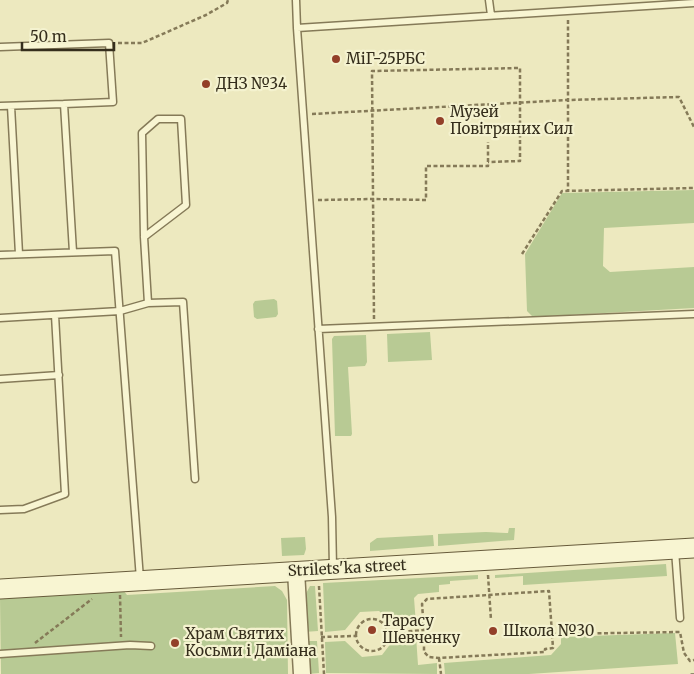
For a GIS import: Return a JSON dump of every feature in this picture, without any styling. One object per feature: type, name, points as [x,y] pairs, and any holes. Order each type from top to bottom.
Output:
[{"type":"main road","name":"Strilets'ka street","points":[[0,589],[140,580],[296,577],[333,569],[694,548]]},
{"type":"street","points":[[296,577],[302,674]]},
{"type":"lane","points":[[296,0],[332,517],[333,569]]},
{"type":"lane","points":[[489,0],[491,15]]},
{"type":"lane","points":[[297,28],[694,3]]},
{"type":"lane","points":[[0,47],[109,43],[113,102],[0,106]]},
{"type":"lane","points":[[64,104],[73,252]]},
{"type":"lane","points":[[11,106],[19,254]]},
{"type":"lane","points":[[144,237],[186,205],[181,120],[158,119],[142,134],[144,237],[148,303]]},
{"type":"lane","points":[[0,255],[115,250],[140,580]]},
{"type":"lane","points":[[0,318],[120,312],[148,303],[183,302],[195,479]]},
{"type":"lane","points":[[318,329],[694,314]]},
{"type":"lane","points":[[0,510],[24,509],[65,494],[55,315]]},
{"type":"lane","points":[[0,379],[58,376]]},
{"type":"lane","points":[[675,549],[680,618]]},
{"type":"lane","points":[[0,654],[121,646],[151,646]]},
{"type":"path","points":[[109,43],[142,43],[206,15],[227,3],[228,0]]},
{"type":"path","points":[[568,10],[568,191]]},
{"type":"path","points":[[374,328],[372,71],[520,68],[520,162],[488,162]]},
{"type":"path","points":[[303,115],[521,102],[679,97],[694,127]]},
{"type":"path","points":[[309,200],[426,200],[426,166],[488,166],[488,142]]},
{"type":"path","points":[[522,254],[562,191],[694,188]]},
{"type":"path","points":[[488,573],[491,620]]},
{"type":"path","points":[[296,577],[319,581],[324,674]]},
{"type":"path","points":[[549,591],[552,620],[553,648],[545,649],[545,652],[439,658],[429,657],[424,652],[422,604],[427,599],[549,591]]},
{"type":"path","points":[[120,594],[121,646]]},
{"type":"path","points":[[21,653],[95,596]]},
{"type":"path","points":[[375,619],[385,624],[389,634],[386,643],[379,650],[369,651],[360,646],[355,636],[357,627],[365,620],[375,619]]},
{"type":"path","points":[[546,620],[552,620]]},
{"type":"path","points":[[389,634],[424,630]]},
{"type":"path","points":[[552,634],[680,632],[684,653],[690,661],[694,660]]},
{"type":"path","points":[[321,637],[355,636]]},
{"type":"path","points":[[439,658],[441,674]]},
{"type":"green space","points":[[694,190],[694,223],[604,228],[603,266],[610,272],[694,267],[694,308],[533,317],[527,311],[525,254],[562,193]]},
{"type":"green space","points":[[274,299],[277,301],[278,314],[276,317],[257,319],[254,317],[253,304],[255,301]]},
{"type":"green space","points":[[430,332],[432,360],[388,362],[387,334]]},
{"type":"green space","points":[[366,335],[367,362],[365,366],[348,367],[352,434],[351,436],[335,436],[332,339],[334,336]]},
{"type":"green space","points":[[509,528],[515,528],[514,540],[438,546],[438,534],[508,533]]},
{"type":"green space","points":[[433,535],[434,546],[370,551],[370,543],[377,538]]},
{"type":"green space","points":[[305,537],[306,549],[304,555],[282,556],[281,538]]},
{"type":"green space","points":[[666,564],[667,576],[523,585],[523,576],[495,578],[495,575]]},
{"type":"green space","points":[[478,575],[478,579],[450,581],[450,584],[439,585],[439,592],[418,594],[414,598],[416,625],[393,627],[392,623],[379,611],[360,612],[345,630],[325,632],[323,583]]},
{"type":"green space","points":[[275,586],[282,591],[287,600],[288,674],[1,674],[0,598],[123,590],[127,595]]},
{"type":"green space","points":[[310,586],[315,586],[318,631],[304,632],[302,601]]},
{"type":"green space","points":[[675,633],[678,664],[529,674],[445,674],[444,663],[551,655],[561,644],[561,637]]},
{"type":"green space","points":[[416,636],[418,665],[437,663],[437,674],[326,673],[325,642],[345,641],[362,657],[382,655],[393,638]]},
{"type":"green space","points":[[305,641],[317,641],[319,673],[307,674]]},
{"type":"place","name":"МіГ-25РБС","points":[[336,59]]},
{"type":"place","name":"ДНЗ №34","points":[[206,84]]},
{"type":"place","name":"Музей Повітряних Сил","points":[[440,121]]},
{"type":"place","name":"Тарасу Шевченку","points":[[372,630]]},
{"type":"place","name":"Школа №30","points":[[493,631]]},
{"type":"place","name":"Храм Святих Косьми і Даміана","points":[[175,643]]}]
